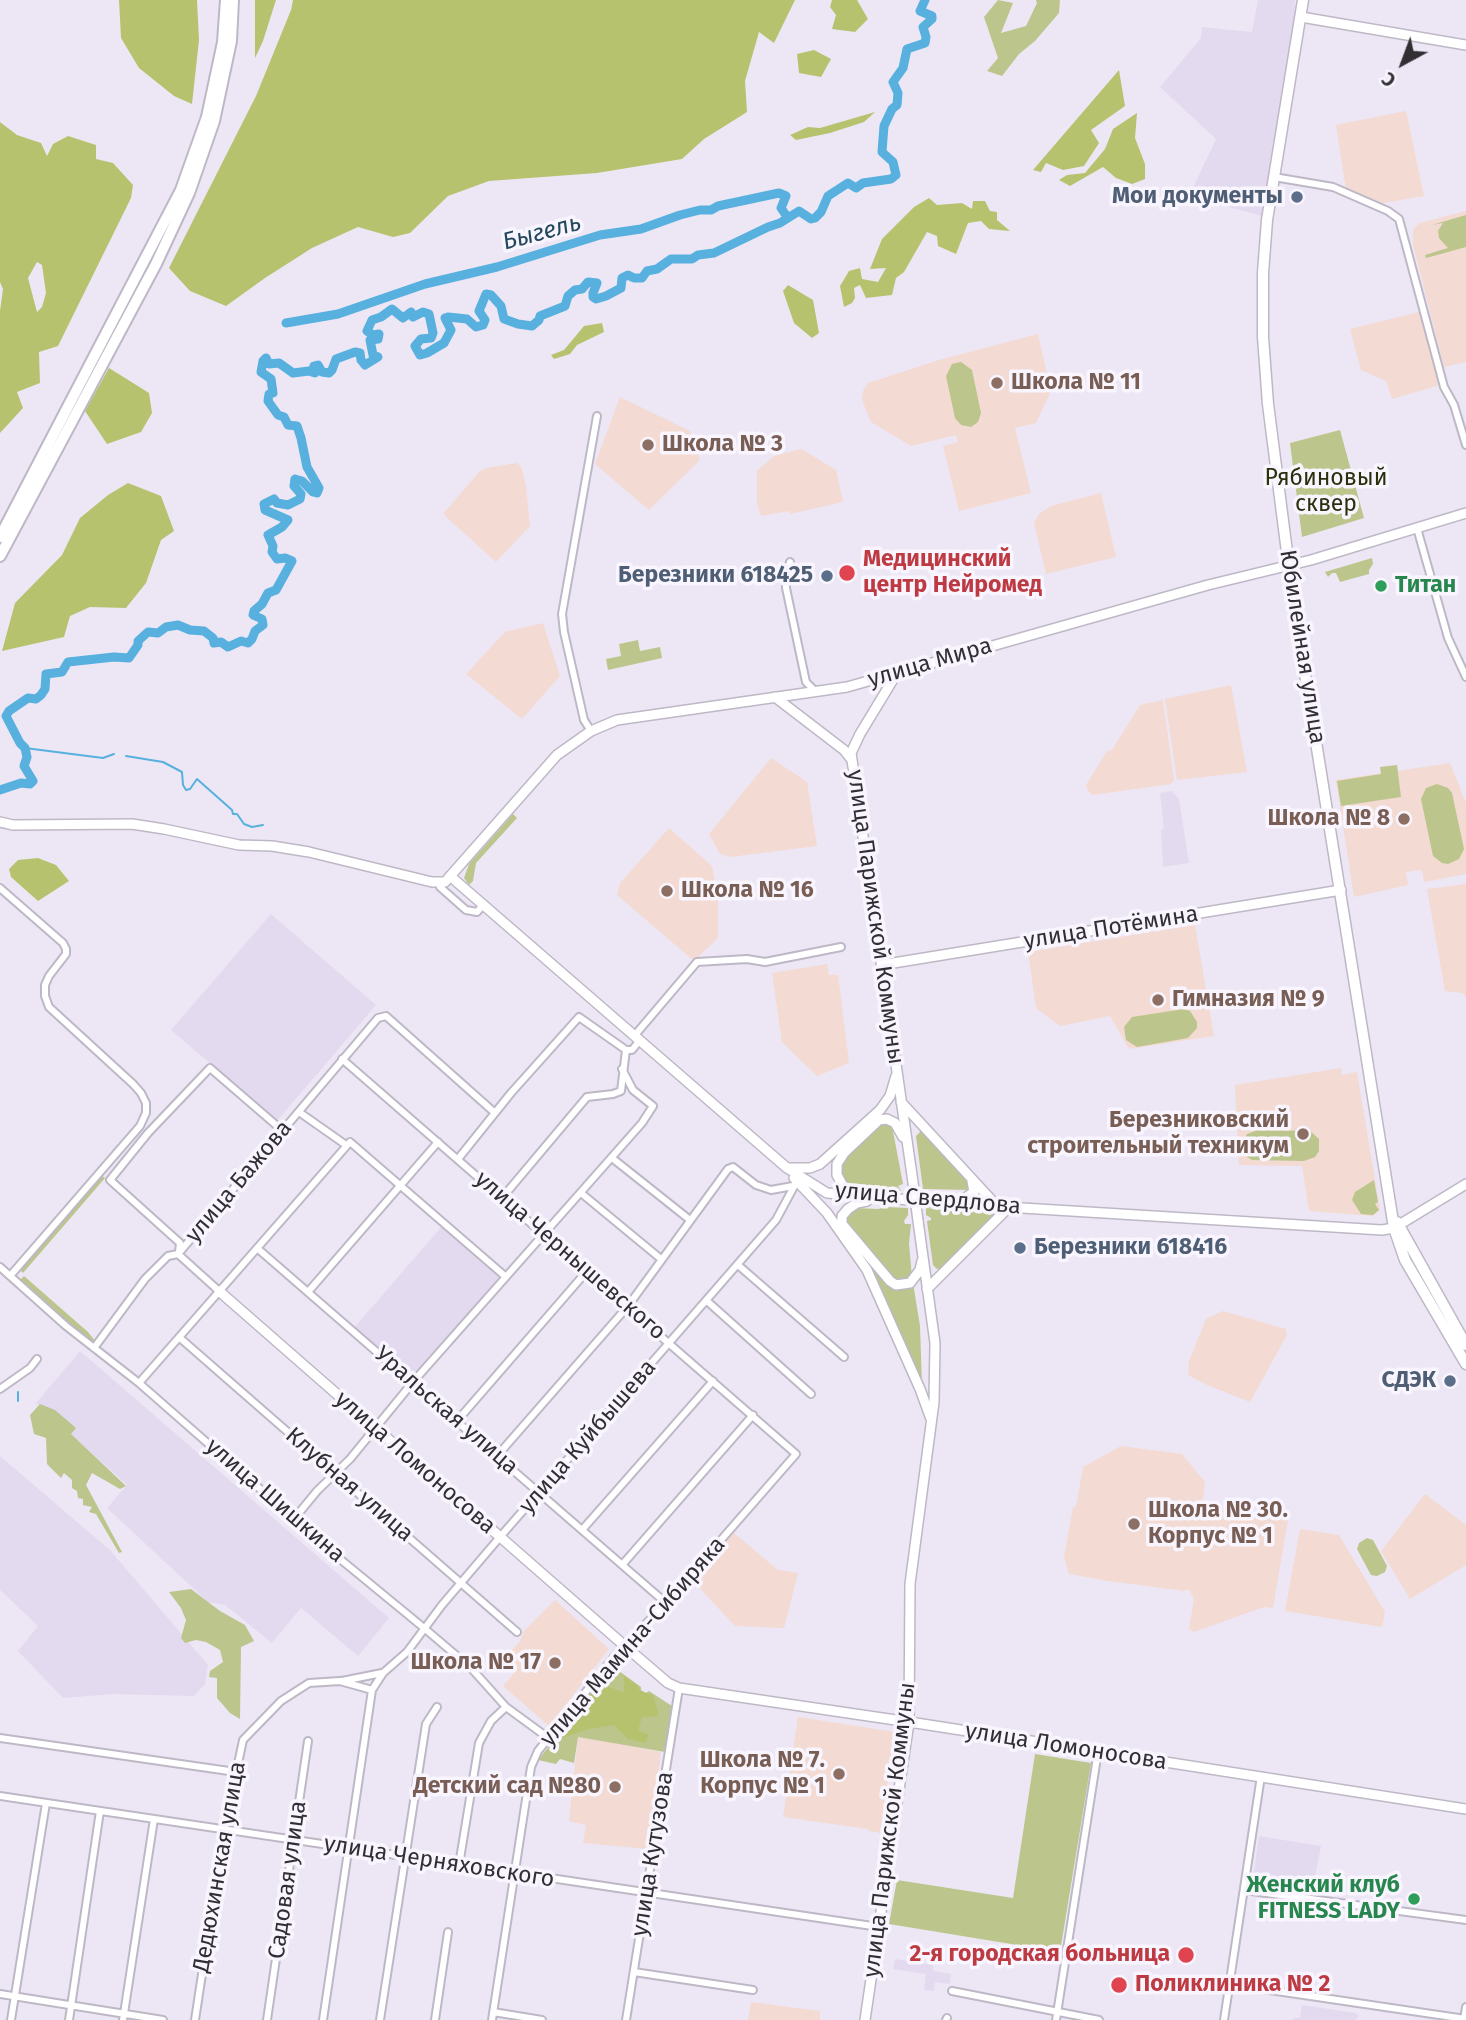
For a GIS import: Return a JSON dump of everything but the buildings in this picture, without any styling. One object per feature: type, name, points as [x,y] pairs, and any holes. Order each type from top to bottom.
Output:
[{"type":"highway","points":[[0,537],[181,190],[207,117],[223,42],[226,0]]},
{"type":"highway","points":[[0,556],[156,264],[189,193],[214,121],[231,41],[233,0]]},
{"type":"main road","name":"Юбилейная улица","points":[[1303,0],[1267,220],[1263,273],[1263,337],[1268,404],[1289,566],[1390,1209],[1405,1260],[1466,1364]]},
{"type":"main road","points":[[1301,17],[1466,45]]},
{"type":"main road","name":"улица Мира","points":[[445,882],[552,760],[591,731],[617,720],[816,692],[897,673],[1208,585],[1289,566],[1466,513]]},
{"type":"main road","name":"улица Парижской Коммуны","points":[[865,2020],[909,1722],[910,1584],[932,1423],[936,1368],[913,1182],[852,760],[853,746],[897,673]]},
{"type":"main road","points":[[775,697],[844,750],[852,760]]},
{"type":"main road","points":[[0,822],[13,825],[132,824],[239,845],[272,846],[309,852],[432,882],[445,882]]},
{"type":"main road","name":"улица Свердлова","points":[[445,882],[483,905],[787,1168],[827,1192],[957,1204],[1379,1230],[1396,1227],[1466,1184]]},
{"type":"main road","name":"улица Потёмина","points":[[881,965],[1341,890]]},
{"type":"main road","points":[[897,1073],[885,1103],[820,1164],[810,1168],[787,1168],[795,1183],[827,1213],[867,1270],[920,1389],[932,1423]]},
{"type":"main road","points":[[901,1102],[997,1206]]},
{"type":"main road","points":[[868,1197],[852,1192],[839,1181],[837,1169],[844,1153],[879,1120],[887,1119],[899,1128],[908,1151]]},
{"type":"main road","points":[[908,1151],[911,1131],[919,1126],[924,1128]]},
{"type":"main road","points":[[957,1204],[974,1192],[971,1178]]},
{"type":"main road","points":[[886,1199],[858,1202],[844,1212],[842,1224],[896,1285],[903,1286],[914,1280],[923,1257]]},
{"type":"main road","points":[[927,1289],[1010,1206]]},
{"type":"main road","name":"Юбилейная улица","points":[[1396,1227],[1466,1345]]},
{"type":"main road","name":"улица Ломоносова","points":[[219,1291],[626,1647],[668,1683],[679,1688],[1466,1809]]},
{"type":"street","points":[[1274,177],[1333,187],[1388,211],[1399,219],[1444,387],[1454,405],[1466,445]]},
{"type":"street","points":[[591,731],[584,720],[562,614],[597,416]]},
{"type":"street","points":[[1417,528],[1448,638],[1466,677]]},
{"type":"street","points":[[790,562],[786,574],[786,588],[806,682],[816,692]]},
{"type":"street","points":[[800,694],[806,682]]},
{"type":"street","points":[[445,882],[466,910],[477,912],[483,905]]},
{"type":"street","points":[[0,888],[63,943],[66,949],[66,954],[45,985],[49,1007],[133,1084],[146,1103],[146,1113],[140,1126],[10,1276]]},
{"type":"street","points":[[458,1159],[579,1017],[626,1050],[632,1050],[637,1037],[697,962],[747,959],[765,962],[841,947]]},
{"type":"street","name":"улица Бажова","points":[[94,1348],[145,1279],[168,1256],[178,1254],[378,1018],[386,1016],[495,1113]]},
{"type":"street","points":[[502,1198],[587,1097],[621,1091],[626,1050]]},
{"type":"street","name":"улица Чернышевского","points":[[342,1059],[796,1454]]},
{"type":"street","name":"улица Ломоносова","points":[[219,1291],[178,1254],[180,1243],[110,1180],[148,1133],[210,1068],[283,1131]]},
{"type":"street","points":[[294,1518],[336,1474],[412,1382],[612,1158],[653,1106],[633,1090],[622,1069]]},
{"type":"street","points":[[299,1112],[348,1143],[506,1277]]},
{"type":"street","points":[[308,1292],[438,1142]]},
{"type":"street","points":[[139,1383],[348,1143]]},
{"type":"street","points":[[612,1158],[690,1220]]},
{"type":"street","points":[[497,1456],[628,1306],[726,1171],[733,1167],[756,1185],[771,1191],[795,1183]]},
{"type":"street","name":"улица Куйбышева","points":[[324,2020],[372,1690],[383,1673],[407,1652],[500,1537],[776,1220],[795,1183]]},
{"type":"street","points":[[580,1193],[661,1259]]},
{"type":"street","name":"Уральская улица","points":[[257,1248],[666,1603]]},
{"type":"street","points":[[738,1265],[844,1357]]},
{"type":"street","name":"улица Шишкина","points":[[0,1267],[471,1668],[506,1707],[547,1737]]},
{"type":"street","points":[[457,1420],[587,1271]]},
{"type":"street","points":[[707,1301],[811,1394]]},
{"type":"street","name":"Клубная улица","points":[[180,1338],[517,1632]]},
{"type":"street","points":[[0,1389],[30,1368],[37,1359]]},
{"type":"street","points":[[582,1530],[713,1381]]},
{"type":"street","points":[[622,1565],[753,1415]]},
{"type":"street","name":"улица Мамина-Сибиряка","points":[[492,2020],[531,1767],[547,1737],[614,1657],[666,1603],[796,1454]]},
{"type":"street","points":[[340,1681],[383,1673]]},
{"type":"street","name":"Дедюхинская улица","points":[[195,2020],[224,1830],[243,1740],[281,1701],[309,1683],[340,1681],[372,1690]]},
{"type":"street","name":"улица Кутузова","points":[[626,2020],[679,1688]]},
{"type":"street","points":[[380,2020],[426,1724],[436,1706]]},
{"type":"street","points":[[459,1865],[479,1743],[491,1721],[506,1707]]},
{"type":"street","points":[[0,1738],[236,1772]]},
{"type":"street","name":"Садовая улица","points":[[267,2020],[308,1741]]},
{"type":"street","points":[[1057,2016],[1098,1751]]},
{"type":"street","points":[[1224,2020],[1261,1776]]},
{"type":"street","name":"улица Черняховского","points":[[0,1796],[879,1927]]},
{"type":"street","points":[[11,2020],[46,1803]]},
{"type":"street","points":[[69,2020],[100,1811]]},
{"type":"street","points":[[124,2017],[154,1819]]},
{"type":"street","points":[[1244,1890],[1466,1920]]},
{"type":"street","points":[[435,2020],[448,1933]]},
{"type":"street","points":[[634,1972],[753,1990]]},
{"type":"street","points":[[1229,1984],[1465,2020],[1466,2007]]},
{"type":"street","points":[[952,1991],[1057,2016],[1099,2020]]},
{"type":"street","points":[[0,1994],[124,2017],[163,2020]]},
{"type":"street","points":[[493,2012],[542,2020]]},
{"type":"shaded area","points":[[1258,0],[1295,0],[1294,23],[1262,216],[1189,196],[1216,139],[1160,87],[1201,38],[1202,27],[1252,32]]},
{"type":"shaded area","points":[[1406,111],[1424,196],[1383,203],[1346,190],[1336,125]]},
{"type":"shaded area","points":[[1466,211],[1466,362],[1444,367],[1413,245],[1413,229],[1420,223]]},
{"type":"shaded area","points":[[1419,312],[1440,385],[1392,399],[1386,381],[1361,370],[1350,329]]},
{"type":"shaded area","points":[[1038,334],[1051,391],[1036,423],[1015,428],[1031,493],[959,511],[943,446],[958,442],[956,435],[911,446],[871,422],[862,400],[863,391],[868,383],[939,360]]},
{"type":"shaded area","name":"Школа № 3","points":[[620,397],[690,431],[700,460],[649,510],[595,464]]},
{"type":"shaded area","points":[[801,449],[836,470],[843,502],[790,514],[789,511],[761,516],[757,503],[757,471],[774,456]]},
{"type":"shaded area","points":[[517,463],[521,467],[526,486],[530,526],[496,562],[443,514],[479,472],[486,468]]},
{"type":"shaded area","points":[[1101,493],[1116,557],[1046,574],[1034,523],[1039,514],[1051,506]]},
{"type":"shaded area","points":[[543,623],[560,676],[522,719],[466,674],[505,632]]},
{"type":"shaded area","points":[[1231,685],[1247,772],[1177,780],[1165,699]]},
{"type":"shaded area","points":[[1163,700],[1174,780],[1171,784],[1092,795],[1086,785],[1140,705]]},
{"type":"shaded area","points":[[771,758],[807,782],[817,846],[730,857],[720,854],[709,834]]},
{"type":"shaded area","name":"Школа № 8","points":[[1450,763],[1466,803],[1466,874],[1424,882],[1422,870],[1406,872],[1408,885],[1354,897],[1336,780]]},
{"type":"shaded area","points":[[1172,791],[1179,799],[1189,863],[1163,867],[1161,830],[1164,829],[1160,793]]},
{"type":"shaded area","name":"Школа № 16","points":[[669,828],[712,866],[718,901],[718,938],[694,961],[617,895],[620,883]]},
{"type":"shaded area","points":[[1466,884],[1466,997],[1462,993],[1445,991],[1427,889]]},
{"type":"shaded area","points":[[271,914],[376,1005],[277,1121],[171,1030]]},
{"type":"shaded area","name":"Гимназия № 9","points":[[1195,925],[1214,1036],[1129,1049],[1110,1016],[1060,1026],[1036,1008],[1028,952]]},
{"type":"shaded area","points":[[827,964],[829,975],[838,975],[849,1063],[817,1076],[782,1042],[772,973]]},
{"type":"shaded area","name":"Березниковский строительный техникум","points":[[1341,1068],[1342,1075],[1357,1072],[1380,1209],[1373,1216],[1309,1211],[1302,1166],[1239,1165],[1235,1085]]},
{"type":"shaded area","points":[[443,1225],[500,1276],[412,1379],[353,1329]]},
{"type":"shaded area","points":[[1223,1311],[1286,1329],[1287,1335],[1250,1402],[1188,1375],[1189,1361],[1206,1319]]},
{"type":"shaded area","points":[[80,1351],[389,1618],[358,1656],[301,1608],[272,1643],[225,1605],[208,1602],[107,1508],[127,1485],[36,1403]]},
{"type":"shaded area","name":"Школа № 30. Корпус № 1","points":[[1121,1446],[1182,1454],[1205,1482],[1202,1507],[1288,1520],[1273,1608],[1264,1607],[1194,1632],[1189,1629],[1194,1599],[1189,1589],[1185,1591],[1069,1574],[1064,1557],[1083,1467]]},
{"type":"shaded area","points":[[0,1456],[110,1550],[208,1665],[205,1684],[194,1696],[113,1694],[63,1698],[18,1651],[38,1626],[0,1590]]},
{"type":"shaded area","points":[[1425,1494],[1466,1525],[1466,1565],[1410,1599],[1381,1551]]},
{"type":"shaded area","points":[[1300,1529],[1339,1535],[1385,1612],[1382,1627],[1285,1611]]},
{"type":"shaded area","points":[[734,1533],[778,1570],[798,1573],[784,1628],[735,1626],[692,1580]]},
{"type":"shaded area","name":"Школа № 17","points":[[555,1600],[609,1649],[549,1726],[503,1686],[518,1668],[506,1657],[520,1641],[524,1631]]},
{"type":"shaded area","name":"Школа № 7. Корпус № 1","points":[[798,1717],[895,1732],[880,1833],[783,1817]]},
{"type":"shaded area","name":"Детский сад №80","points":[[578,1736],[661,1752],[649,1849],[583,1843],[586,1825],[569,1821]]},
{"type":"shaded area","points":[[1259,1836],[1321,1846],[1313,1887],[1253,1878]]},
{"type":"shaded area","points":[[895,1959],[933,1965],[933,1971],[951,1974],[950,1984],[935,1982],[934,1991],[924,1990],[926,1974],[893,1969]]},
{"type":"shaded area","points":[[751,2002],[820,2011],[820,2020],[748,2020]]},
{"type":"shaded area","points":[[1302,2005],[1356,2013],[1359,2016],[1355,2020],[1293,2020],[1300,2018]]},
{"type":"green space","points":[[119,0],[197,0],[199,40],[192,104],[174,96],[139,68],[121,38]]},
{"type":"green space","points":[[255,0],[276,0],[255,58]]},
{"type":"green space","points":[[293,0],[795,0],[774,43],[759,32],[745,81],[747,112],[704,139],[682,159],[597,173],[489,181],[448,196],[410,233],[393,237],[358,227],[312,248],[226,306],[190,291],[169,268],[256,96]]},
{"type":"green space","points":[[832,0],[857,0],[868,19],[855,32],[832,29],[836,15],[830,7]]},
{"type":"green space","points":[[998,0],[1013,3],[1001,33],[1026,26],[1036,0],[1060,0],[1059,13],[1035,41],[1019,54],[1002,76],[987,71],[998,58],[984,17]]},
{"type":"green space","points":[[814,50],[831,59],[821,77],[799,73],[797,54]]},
{"type":"green space","points":[[1119,70],[1125,106],[1091,130],[1099,143],[1084,166],[1063,170],[1046,163],[1041,172],[1033,170]]},
{"type":"green space","points":[[875,112],[864,122],[830,133],[796,140],[790,135],[808,127],[820,128]]},
{"type":"green space","points":[[1137,113],[1135,138],[1145,164],[1145,179],[1132,184],[1116,178],[1103,167],[1070,186],[1059,180],[1067,175],[1085,173],[1105,149],[1113,129]]},
{"type":"green space","points":[[0,122],[17,135],[41,143],[47,156],[53,144],[68,136],[96,145],[96,159],[113,163],[133,185],[131,198],[58,346],[39,352],[40,383],[17,392],[23,408],[0,433],[0,311],[3,289],[0,282]],"holes":[[[37,262],[42,265],[46,293],[42,307],[37,312],[28,278]]]},
{"type":"green space","points":[[929,198],[937,205],[962,203],[972,209],[973,201],[985,201],[990,211],[997,212],[997,220],[1010,231],[989,229],[981,221],[968,223],[956,254],[938,246],[937,236],[927,232],[904,272],[896,278],[892,295],[866,298],[860,285],[854,288],[855,298],[852,303],[844,307],[840,286],[849,271],[860,268],[862,279],[878,282],[886,268],[870,269],[882,239],[914,207]]},
{"type":"green space","points":[[1466,215],[1466,247],[1426,258],[1425,255],[1448,248],[1439,238],[1438,231],[1443,223],[1432,225]]},
{"type":"green space","points":[[788,285],[813,300],[819,333],[812,338],[794,323],[783,291]]},
{"type":"green space","points":[[602,323],[604,332],[577,345],[570,354],[554,359],[551,355],[564,350],[584,326]]},
{"type":"green space","points":[[961,362],[972,370],[981,413],[978,422],[971,427],[961,425],[955,418],[946,376],[952,364]]},
{"type":"green space","points":[[109,368],[149,393],[152,413],[141,432],[107,444],[85,411]]},
{"type":"green space","name":"Рябиновый сквер","points":[[1340,430],[1364,518],[1302,537],[1290,443]]},
{"type":"green space","points":[[128,483],[161,496],[174,531],[161,540],[146,583],[126,608],[90,607],[70,616],[64,637],[2,651],[15,603],[62,555],[80,518]]},
{"type":"green space","points":[[1372,558],[1369,574],[1340,582],[1336,573],[1328,577],[1325,572]]},
{"type":"green space","points":[[638,640],[640,651],[660,647],[662,658],[608,670],[606,659],[621,656],[619,644]]},
{"type":"green space","points":[[1397,765],[1401,797],[1341,806],[1337,781],[1381,774],[1380,767]]},
{"type":"green space","points":[[1437,784],[1448,788],[1452,793],[1464,849],[1459,859],[1448,864],[1433,856],[1421,799],[1426,788]]},
{"type":"green space","points":[[513,814],[517,818],[476,863],[473,881],[469,885],[464,878],[469,864]]},
{"type":"green space","points":[[38,858],[56,865],[69,881],[38,901],[11,877],[9,869],[18,860]]},
{"type":"green space","points":[[1184,1009],[1190,1011],[1197,1022],[1197,1028],[1188,1038],[1137,1047],[1126,1040],[1124,1027],[1132,1017]]},
{"type":"green space","points":[[888,1123],[892,1126],[903,1184],[898,1186],[901,1191],[854,1188],[843,1182],[839,1166],[841,1161],[879,1124]]},
{"type":"green space","points":[[1258,1130],[1310,1131],[1319,1139],[1319,1151],[1315,1157],[1304,1161],[1252,1160],[1247,1157],[1242,1146],[1247,1134]]},
{"type":"green space","points":[[921,1131],[968,1180],[970,1190],[923,1189],[916,1136]]},
{"type":"green space","points":[[101,1175],[105,1178],[23,1273],[19,1269]]},
{"type":"green space","points":[[1374,1180],[1378,1202],[1375,1204],[1379,1210],[1373,1215],[1361,1214],[1352,1200],[1355,1192]]},
{"type":"green space","points":[[856,1208],[908,1208],[904,1221],[905,1224],[911,1224],[909,1243],[912,1278],[897,1284],[843,1225],[844,1218]]},
{"type":"green space","points":[[926,1208],[994,1212],[993,1219],[945,1268],[937,1269],[933,1265],[927,1221],[931,1218],[926,1215]]},
{"type":"green space","points":[[849,1238],[890,1284],[913,1283],[920,1326],[922,1386],[872,1271]]},
{"type":"green space","points":[[24,1276],[88,1332],[95,1341],[93,1344],[19,1281]]},
{"type":"green space","points":[[40,1404],[55,1410],[76,1428],[71,1434],[126,1486],[120,1489],[92,1473],[86,1485],[122,1552],[119,1553],[96,1514],[89,1512],[92,1507],[83,1505],[83,1499],[78,1498],[77,1491],[72,1488],[72,1480],[64,1473],[61,1478],[47,1464],[46,1438],[34,1434],[30,1415]]},
{"type":"green space","points":[[1367,1538],[1373,1540],[1387,1566],[1385,1572],[1377,1576],[1371,1575],[1357,1549],[1359,1543]]},
{"type":"green space","points":[[191,1589],[220,1611],[245,1625],[254,1641],[241,1647],[240,1719],[230,1713],[217,1698],[217,1678],[209,1677],[210,1671],[223,1662],[220,1650],[196,1640],[185,1643],[181,1638],[186,1620],[169,1592]]},
{"type":"green space","points":[[615,1664],[619,1671],[641,1687],[641,1690],[646,1693],[649,1691],[672,1706],[665,1752],[578,1737],[574,1763],[560,1759],[556,1764],[538,1760]]},
{"type":"green space","points":[[624,1676],[637,1685],[640,1691],[653,1695],[659,1716],[642,1717],[638,1730],[649,1735],[645,1743],[628,1739],[614,1725],[588,1729],[550,1742],[598,1682],[624,1693]]},
{"type":"green space","points":[[1035,1754],[1091,1763],[1060,1952],[889,1924],[897,1880],[1013,1898]]},
{"type":"waterway","name":"Быгель","points":[[0,790],[21,783],[30,784],[33,781],[24,766],[27,757],[25,748],[6,716],[28,698],[36,699],[41,695],[45,689],[46,674],[62,672],[68,662],[129,658],[138,641],[148,632],[158,633],[166,627],[178,625],[190,630],[204,631],[213,638],[214,643],[221,642],[228,647],[241,641],[248,643],[255,631],[263,625],[262,619],[253,615],[254,611],[268,593],[276,590],[292,561],[277,559],[272,552],[273,546],[268,535],[288,520],[265,510],[264,504],[274,499],[277,503],[288,505],[300,499],[301,494],[294,486],[295,479],[302,481],[313,492],[317,493],[319,488],[307,467],[297,426],[288,425],[268,401],[269,394],[273,393],[271,379],[261,372],[266,358],[269,364],[279,363],[293,373],[315,373],[314,366],[318,365],[322,372],[329,373],[336,359],[355,352],[360,353],[365,365],[378,357],[373,355],[370,340],[378,339],[379,334],[373,335],[367,331],[372,320],[392,309],[403,318],[411,312],[413,317],[423,312],[429,314],[433,333],[431,338],[421,339],[415,346],[420,355],[427,353],[444,343],[451,330],[445,318],[467,319],[476,327],[483,325],[485,320],[479,311],[486,294],[491,295],[501,306],[504,319],[532,326],[540,316],[565,306],[568,296],[575,290],[582,289],[588,282],[597,283],[593,297],[596,299],[606,296],[621,288],[622,278],[628,275],[642,278],[647,271],[657,269],[671,259],[692,259],[698,255],[714,253],[780,223],[799,211],[811,219],[815,218],[821,212],[828,196],[848,183],[856,188],[863,183],[891,179],[896,175],[893,162],[882,152],[884,126],[892,109],[897,105],[898,93],[893,82],[903,68],[907,49],[925,43],[923,27],[932,19],[932,16],[920,11],[925,0]]},
{"type":"waterway","name":"Быгель","points":[[286,323],[338,314],[425,284],[497,267],[600,235],[641,229],[680,215],[779,193],[786,196],[781,208],[788,218]]},
{"type":"waterway","points":[[25,748],[103,758],[114,754]]},
{"type":"waterway","points":[[126,756],[163,762],[182,772],[186,790],[190,789],[197,779],[232,810],[233,814],[237,814],[244,824],[252,827],[263,825]]},
{"type":"waterway","points":[[18,1392],[18,1401]]},
{"type":"place","name":"Мои документы","points":[[1297,197]]},
{"type":"place","name":"Школа № 11","points":[[997,383]]},
{"type":"place","name":"Школа № 3","points":[[648,445]]},
{"type":"place","name":"Медицинский центр Нейромед","points":[[847,573]]},
{"type":"place","name":"Березники 618425","points":[[827,576]]},
{"type":"place","name":"Титан","points":[[1381,586]]},
{"type":"place","name":"Школа № 8","points":[[1404,819]]},
{"type":"place","name":"Школа № 16","points":[[667,891]]},
{"type":"place","name":"Гимназия № 9","points":[[1158,1000]]},
{"type":"place","name":"Березниковский строительный техникум","points":[[1303,1134]]},
{"type":"place","name":"Березники 618416","points":[[1020,1248]]},
{"type":"place","name":"СДЭК","points":[[1450,1381]]},
{"type":"place","name":"Школа № 30. Корпус № 1","points":[[1134,1524]]},
{"type":"place","name":"Школа № 17","points":[[555,1663]]},
{"type":"place","name":"Школа № 7. Корпус № 1","points":[[839,1774]]},
{"type":"place","name":"Детский сад №80","points":[[615,1787]]},
{"type":"place","name":"Женский клуб FITNESS LADY","points":[[1414,1899]]},
{"type":"place","name":"2-я городская больница","points":[[1186,1955]]},
{"type":"place","name":"Поликлиника № 2","points":[[1119,1985]]}]
